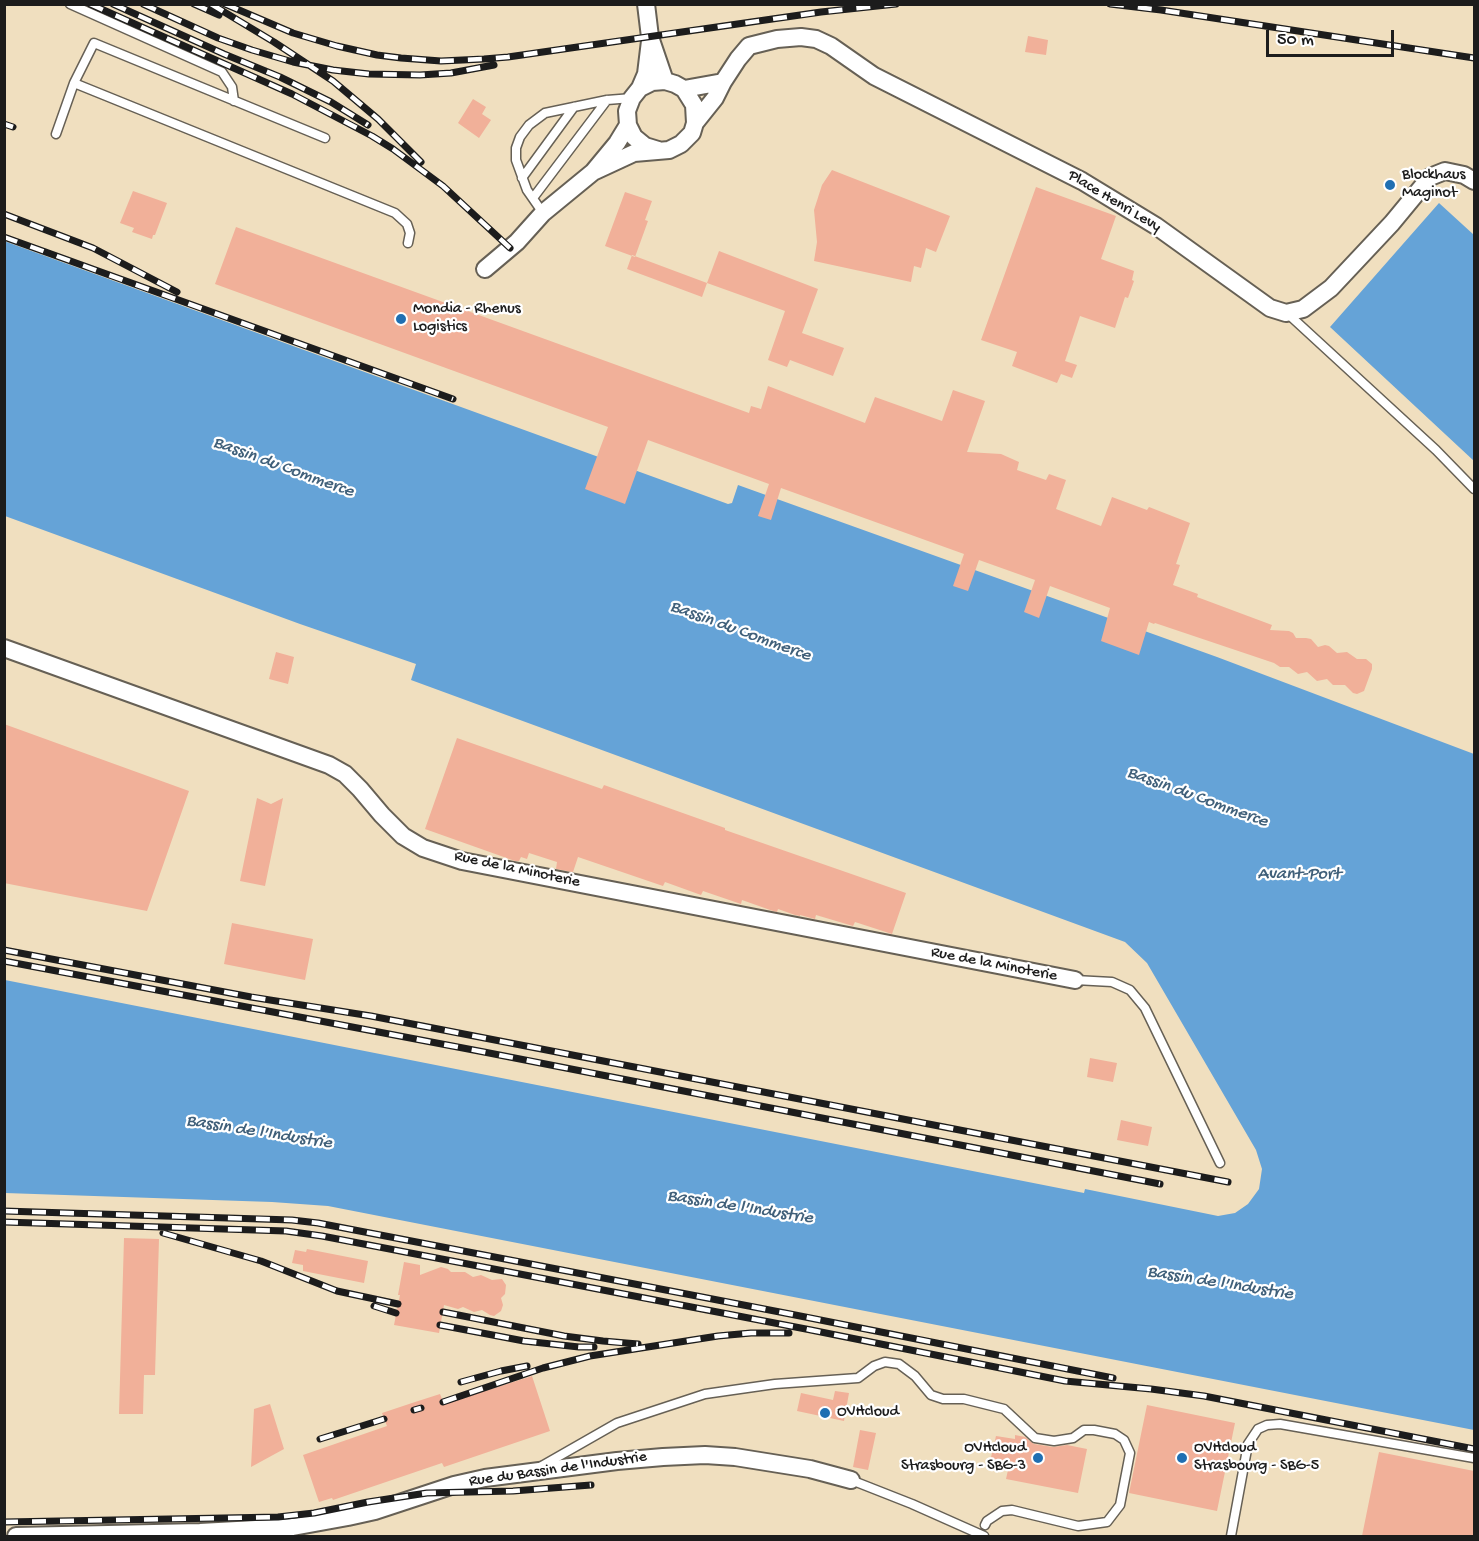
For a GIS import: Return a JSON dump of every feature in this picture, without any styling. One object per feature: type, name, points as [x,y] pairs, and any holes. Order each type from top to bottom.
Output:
[{"type":"street","points":[[646,4],[650,37],[665,81]]},
{"type":"street","name":"Place Henri Levy","points":[[695,123],[715,98],[738,59],[749,46],[801,36],[816,39],[831,46],[874,76],[1082,181],[1155,226],[1270,308],[1286,313]]},
{"type":"street","points":[[650,37],[646,74],[627,111],[628,125],[634,137],[645,146],[658,150]]},
{"type":"street","points":[[593,172],[634,153],[669,150],[681,144],[692,133],[695,123],[694,105],[684,89],[665,81],[652,82],[636,93]]},
{"type":"street","points":[[684,89],[723,82]]},
{"type":"street","points":[[485,268],[517,242],[543,213],[593,172],[617,143],[628,125]]},
{"type":"street","points":[[1286,313],[1303,309],[1331,288],[1392,223],[1430,177],[1445,171],[1464,175],[1474,180]]},
{"type":"street","name":"Rue de la Minoterie","points":[[4,648],[329,765],[345,774],[403,836],[423,848],[462,861],[1075,980]]},
{"type":"street","name":"Rue du Bassin de l'Industrie","points":[[16,1536],[200,1532],[293,1527],[375,1511],[454,1485],[485,1478],[640,1459],[705,1455],[735,1457],[810,1469],[851,1480]]},
{"type":"lane","points":[[70,4],[222,72],[232,87],[234,101]]},
{"type":"lane","points":[[56,135],[74,83],[94,44],[326,138]]},
{"type":"lane","points":[[74,83],[395,213],[407,224],[410,233],[408,243]]},
{"type":"lane","points":[[543,213],[527,190],[516,160],[516,148],[524,131],[545,113],[636,93]]},
{"type":"lane","points":[[533,198],[608,100]]},
{"type":"lane","points":[[522,178],[574,107]]},
{"type":"lane","points":[[1286,313],[1436,450],[1474,489]]},
{"type":"lane","points":[[1075,980],[1112,982],[1130,990],[1145,1008],[1220,1163]]},
{"type":"lane","points":[[532,1472],[617,1424],[705,1394],[775,1384],[858,1378],[874,1366],[885,1362],[899,1364],[915,1376],[931,1395],[944,1399],[964,1399],[1004,1409],[1035,1438],[1054,1441],[1073,1438],[1084,1430],[1094,1430],[1115,1434],[1124,1440],[1130,1453],[1120,1505],[1107,1522],[1078,1526],[1012,1510],[1002,1512],[987,1521],[985,1525]]},
{"type":"lane","points":[[1230,1536],[1248,1444],[1258,1430],[1267,1425],[1280,1424],[1474,1458]]},
{"type":"lane","name":"Rue du Bassin de l'Industrie","points":[[851,1480],[984,1536]]},
{"type":"water","points":[[1439,203],[1474,235],[1474,461],[1330,327]]},
{"type":"water","name":"Avant-Port","points":[[4,241],[728,504],[732,503],[738,485],[1217,657],[1474,754],[1474,1430],[328,1206],[5,1193],[5,980],[1084,1193],[1085,1189],[1218,1216],[1235,1213],[1248,1204],[1259,1189],[1262,1169],[1256,1150],[1147,963],[1125,942],[411,680],[416,664],[5,516]]},
{"type":"building","points":[[1028,36],[1048,40],[1046,55],[1025,52]]},
{"type":"building","points":[[473,99],[486,107],[482,114],[491,120],[479,138],[458,123]]},
{"type":"building","points":[[832,170],[950,216],[936,252],[926,248],[921,268],[914,266],[911,282],[814,261],[817,242],[814,210],[822,185]]},
{"type":"building","points":[[1036,187],[1116,216],[1101,259],[1134,271],[1132,280],[1134,281],[1128,298],[1125,297],[1115,328],[1080,316],[1065,361],[1077,365],[1072,378],[1061,374],[1057,383],[1012,366],[1017,352],[981,340]]},
{"type":"building","points":[[133,191],[167,203],[152,239],[132,232],[134,228],[120,223]]},
{"type":"building","points":[[625,192],[652,201],[645,220],[648,221],[635,257],[605,246]]},
{"type":"building","points":[[236,227],[749,413],[751,406],[761,409],[768,386],[865,423],[875,397],[942,421],[953,390],[985,401],[967,452],[1001,454],[1019,462],[1017,470],[1046,480],[1049,474],[1066,480],[1056,509],[1101,526],[1112,497],[1147,510],[1149,507],[1190,523],[1176,564],[1180,565],[1173,585],[1198,594],[1197,597],[1272,625],[1270,630],[1289,631],[1296,638],[1311,639],[1318,647],[1329,646],[1337,653],[1347,652],[1357,659],[1366,659],[1372,664],[1372,669],[1364,691],[1353,693],[1345,685],[1333,685],[1327,679],[1317,681],[1307,672],[1298,674],[1289,667],[1280,667],[1274,663],[1149,622],[1139,655],[1101,641],[1110,608],[1050,586],[1039,618],[1024,612],[1035,580],[979,560],[968,591],[953,586],[964,554],[781,488],[771,520],[758,516],[769,484],[648,440],[625,504],[585,489],[608,427],[215,284]]},
{"type":"building","points":[[719,251],[818,289],[802,333],[844,348],[833,376],[790,360],[787,367],[768,360],[785,311],[707,283]]},
{"type":"building","points":[[632,255],[707,283],[702,297],[627,269]]},
{"type":"building","points":[[276,652],[294,657],[288,684],[269,679]]},
{"type":"building","points":[[4,724],[189,791],[147,911],[4,883]]},
{"type":"building","points":[[457,738],[602,789],[604,785],[906,893],[892,934],[855,922],[853,926],[816,915],[815,919],[778,909],[777,912],[742,900],[741,904],[703,891],[701,895],[665,882],[663,886],[578,857],[573,872],[556,869],[557,862],[529,853],[527,859],[521,857],[519,861],[515,861],[425,829]]},
{"type":"building","points":[[257,798],[271,804],[283,798],[265,886],[240,881]]},
{"type":"building","points":[[232,923],[313,939],[305,980],[224,964]]},
{"type":"building","points":[[1090,1058],[1117,1063],[1113,1082],[1087,1077]]},
{"type":"building","points":[[1121,1120],[1152,1127],[1148,1146],[1117,1140]]},
{"type":"building","points":[[124,1238],[159,1239],[155,1375],[144,1375],[143,1414],[119,1414]]},
{"type":"building","points":[[307,1249],[368,1261],[364,1283],[303,1271],[303,1265],[292,1263],[295,1250],[306,1252]]},
{"type":"building","points":[[404,1262],[420,1265],[420,1275],[441,1267],[451,1272],[465,1272],[473,1277],[481,1275],[492,1280],[502,1279],[506,1285],[505,1294],[501,1298],[503,1305],[501,1311],[494,1316],[482,1310],[474,1312],[463,1307],[458,1309],[444,1305],[439,1333],[394,1325]]},
{"type":"building","points":[[532,1376],[550,1431],[444,1467],[442,1463],[333,1500],[332,1498],[319,1502],[303,1455],[387,1426],[382,1413],[440,1394],[444,1404]]},
{"type":"building","name":"OVHcloud","points":[[835,1391],[849,1393],[844,1421],[797,1411],[801,1393],[833,1400]]},
{"type":"building","points":[[270,1404],[284,1449],[251,1467],[254,1409]]},
{"type":"building","name":"OVHcloud Strasbourg - SBG-5","points":[[1147,1405],[1235,1423],[1217,1511],[1129,1493]]},
{"type":"building","points":[[860,1430],[876,1433],[868,1470],[853,1467]]},
{"type":"building","name":"OVHcloud Strasbourg - SBG-3","points":[[1015,1435],[1025,1437],[1034,1444],[1053,1447],[1067,1445],[1087,1449],[1078,1493],[1006,1479],[1008,1470],[989,1466],[996,1436],[1015,1439]]},
{"type":"building","points":[[1379,1452],[1474,1471],[1474,1536],[1362,1536]]},
{"type":"railway","points":[[90,4],[292,94],[372,136],[443,186],[510,248]]},
{"type":"railway","points":[[113,4],[280,77],[331,102],[368,125]]},
{"type":"railway","points":[[143,4],[218,38],[252,50],[293,62],[333,70],[369,74],[420,75],[451,73],[494,65]]},
{"type":"railway","points":[[194,4],[219,15]]},
{"type":"railway","points":[[211,4],[333,81],[378,119],[421,162]]},
{"type":"railway","points":[[225,4],[293,33],[337,46],[377,55],[441,61],[508,57],[821,12],[896,4]]},
{"type":"railway","points":[[1110,4],[1474,58]]},
{"type":"railway","points":[[4,124],[13,127]]},
{"type":"railway","points":[[4,214],[93,248],[177,292]]},
{"type":"railway","points":[[4,237],[453,399]]},
{"type":"railway","points":[[4,950],[251,997],[371,1016],[1228,1182]]},
{"type":"railway","points":[[4,961],[1160,1184]]},
{"type":"railway","points":[[4,1211],[292,1220],[318,1223],[1113,1378]]},
{"type":"railway","points":[[4,1222],[286,1231],[322,1236],[1065,1381],[1204,1396],[1474,1449]]},
{"type":"railway","points":[[163,1233],[261,1261],[337,1291],[398,1304]]},
{"type":"railway","points":[[374,1306],[396,1313]]},
{"type":"railway","points":[[443,1312],[564,1336],[638,1344]]},
{"type":"railway","points":[[440,1325],[524,1341],[594,1347]]},
{"type":"railway","points":[[443,1402],[543,1368],[590,1356],[718,1336],[789,1333]]},
{"type":"railway","points":[[461,1382],[527,1366]]},
{"type":"railway","points":[[414,1410],[421,1408]]},
{"type":"railway","points":[[320,1439],[384,1419]]},
{"type":"railway","points":[[4,1522],[278,1517],[427,1493],[513,1491],[591,1485]]},
{"type":"place","name":"Blockhaus Maginot","points":[[1390,185]]},
{"type":"place","name":"Mondia - Rhenus Logistics","points":[[401,319]]},
{"type":"place","name":"OVHcloud","points":[[825,1413]]},
{"type":"place","name":"OVHcloud Strasbourg - SBG-3","points":[[1038,1458]]},
{"type":"place","name":"OVHcloud Strasbourg - SBG-5","points":[[1182,1458]]},
{"type":"water label","name":"Bassin du Commerce","points":[[283,468]]},
{"type":"water label","name":"Bassin du Commerce","points":[[740,632]]},
{"type":"water label","name":"Bassin du Commerce","points":[[1197,798]]},
{"type":"water label","name":"Bassin de l'Industrie","points":[[259,1133]]},
{"type":"water label","name":"Bassin de l'Industrie","points":[[740,1208]]},
{"type":"water label","name":"Bassin de l'Industrie","points":[[1220,1284]]}]
